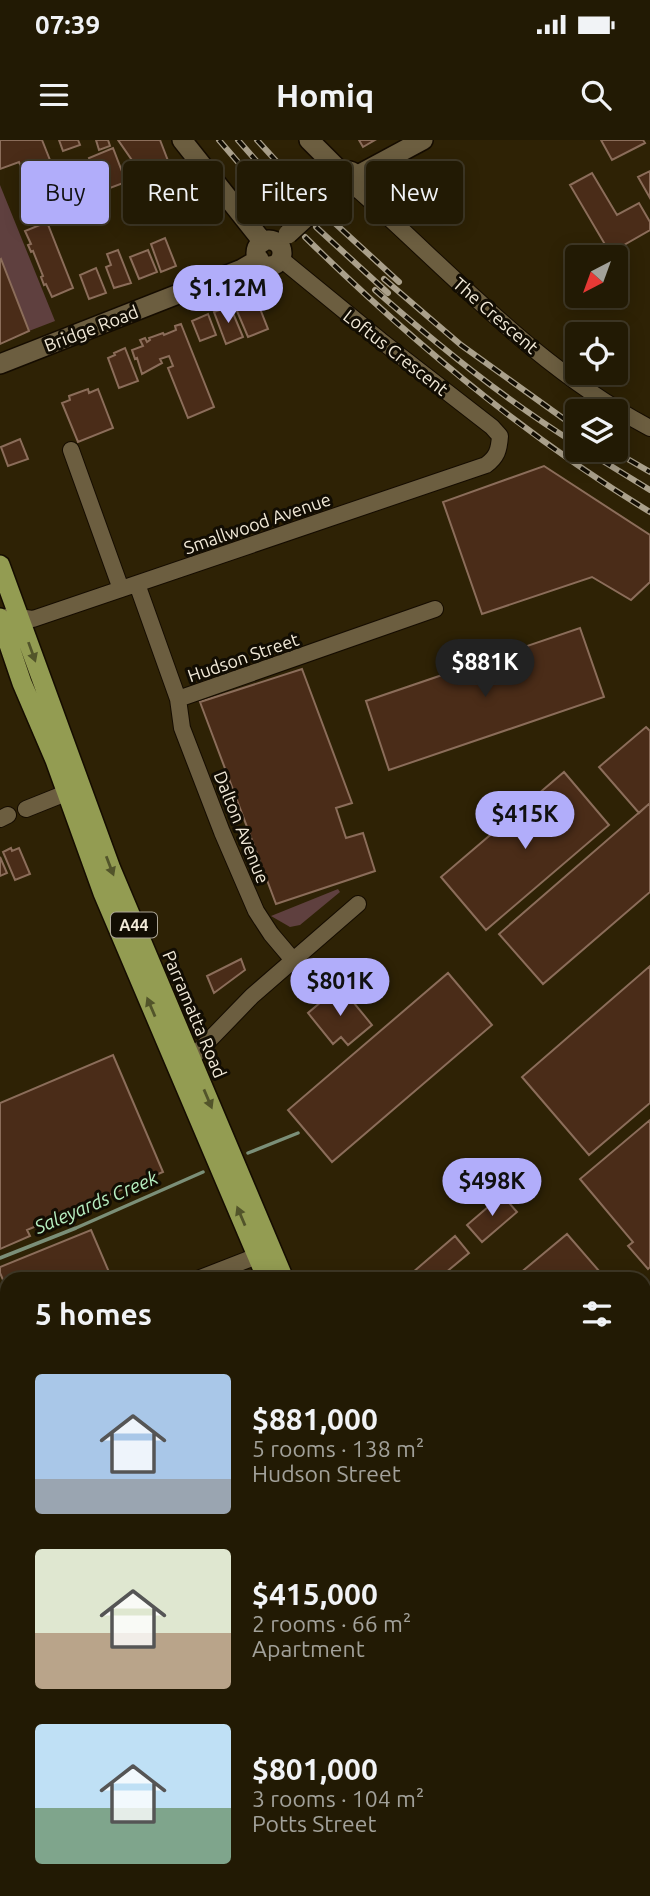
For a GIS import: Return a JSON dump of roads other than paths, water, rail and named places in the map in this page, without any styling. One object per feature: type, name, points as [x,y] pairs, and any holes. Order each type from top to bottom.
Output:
[{"type":"highway","name":"A44","points":[[0,565],[7,617],[22,683],[55,760],[73,790],[103,893],[183,1062],[265,1253],[279,1272]]},
{"type":"highway","name":"A44","points":[[265,1253],[266,1272]]},
{"type":"street","name":"Loftus Crescent","points":[[182,140],[274,248],[380,340],[492,427],[500,436],[499,450]]},
{"type":"street","name":"The Crescent","points":[[309,140],[326,161]]},
{"type":"street","name":"Bridge Road","points":[[352,180],[423,140]]},
{"type":"street","name":"The Crescent","points":[[352,191],[520,339],[614,407],[649,425]]},
{"type":"street","name":"Bridge Road","points":[[0,364],[242,269],[274,248],[300,224]]},
{"type":"street","points":[[71,450],[121,589]]},
{"type":"street","name":"Smallwood Avenue","points":[[7,617],[33,619],[486,466],[499,450]]},
{"type":"street","name":"Hudson Street","points":[[137,584],[178,699],[435,609]]},
{"type":"street","name":"Dalton Avenue","points":[[178,699],[182,728],[256,911],[293,960]]},
{"type":"street","points":[[26,809],[73,790]]},
{"type":"street","points":[[183,1062],[252,996],[358,904]]},
{"type":"street","points":[[216,1272],[265,1253]]},
{"type":"waterway","name":"Saleyards Creek","points":[[248,1153],[298,1133]]},
{"type":"waterway","name":"Saleyards Creek","points":[[0,1258],[203,1172]]},
{"type":"railway","points":[[219,140],[237,161]]},
{"type":"railway","points":[[238,140],[256,161]]},
{"type":"railway","points":[[257,140],[276,161]]},
{"type":"railway","points":[[336,224],[399,282]]},
{"type":"railway","points":[[316,227],[388,293]]},
{"type":"railway","points":[[305,237],[386,313],[470,385],[557,451],[650,512]]},
{"type":"railway","points":[[384,279],[461,345],[565,420]]},
{"type":"railway","points":[[375,290],[473,372],[565,437]]},
{"type":"railway","points":[[628,459],[650,472]]},
{"type":"railway","points":[[604,462],[650,490]]}]
